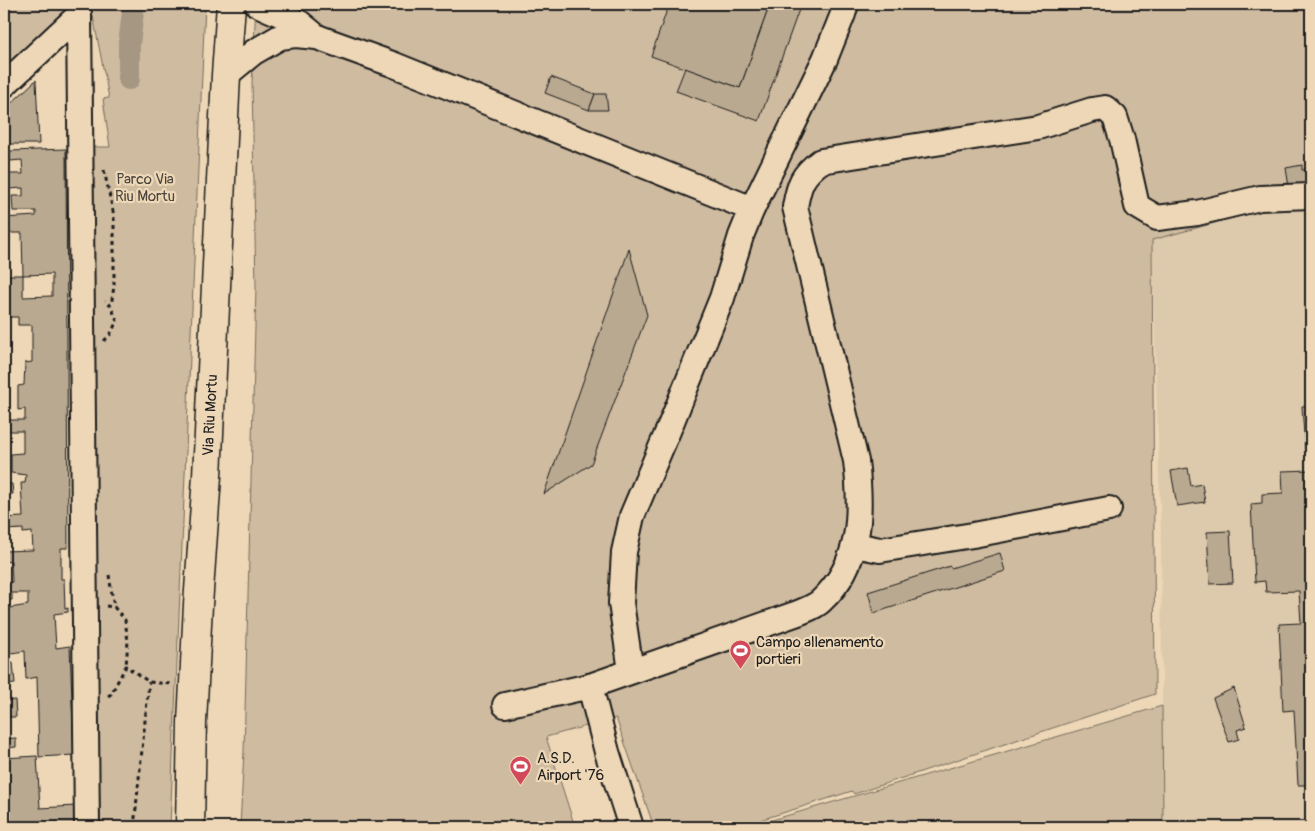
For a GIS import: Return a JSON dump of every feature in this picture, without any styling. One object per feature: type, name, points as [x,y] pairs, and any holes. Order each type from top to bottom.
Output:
[{"type":"main road","name":"Via Riu Mortu","points":[[190,827],[192,722],[207,476],[231,4]]},
{"type":"street","points":[[257,4],[300,23],[317,36],[418,74],[752,209]]},
{"type":"street","points":[[631,672],[621,603],[624,552],[632,516],[722,298],[741,236],[752,209],[813,85],[840,23],[846,4]]},
{"type":"street","points":[[4,85],[79,15],[87,827]]},
{"type":"street","points":[[226,75],[254,52],[280,37],[295,35],[317,36]]},
{"type":"street","points":[[505,705],[590,686],[798,613],[820,602],[848,567],[855,546],[860,497],[856,461],[795,207],[798,187],[808,171],[821,161],[1038,127],[1105,108],[1115,117],[1122,139],[1137,206],[1157,218],[1197,213],[1260,198],[1311,196]]},
{"type":"street","points":[[855,546],[880,550],[973,535],[1109,509]]},
{"type":"street","points":[[590,686],[607,752],[631,827]]},
{"type":"path","points":[[85,604],[114,607],[125,620],[128,641],[126,666],[111,694],[102,699],[86,695]]},
{"type":"path","points":[[126,666],[149,682],[176,684]]},
{"type":"path","points":[[134,827],[149,682]]},
{"type":"shaded area","points":[[1311,206],[1311,827],[1163,827],[1161,536],[1152,240],[1270,208]]},
{"type":"green space","name":"Parco Via Riu Mortu","points":[[4,4],[205,4],[170,827],[83,827],[92,147],[110,147],[103,99],[109,98],[93,16],[77,7],[62,16],[4,68]]},
{"type":"green space","points":[[256,4],[1311,4],[1311,206],[1270,208],[1152,240],[1155,694],[854,794],[852,791],[738,827],[654,827],[616,718],[546,737],[575,827],[240,827],[244,751],[256,287],[252,83]]},
{"type":"green space","points":[[1162,706],[1163,827],[748,827]]},
{"type":"building","points":[[669,4],[770,4],[740,88],[651,56]]},
{"type":"building","points":[[770,4],[801,4],[759,121],[676,91],[685,68],[740,88]]},
{"type":"building","points":[[551,77],[595,94],[589,110],[545,93]]},
{"type":"building","points":[[36,80],[39,144],[7,144],[4,110]]},
{"type":"building","points":[[595,94],[606,94],[608,110],[589,110]]},
{"type":"building","points":[[66,149],[68,548],[61,548],[61,579],[64,579],[65,609],[68,608],[68,612],[54,614],[56,648],[70,646],[74,755],[39,757],[37,677],[26,679],[25,651],[4,654],[4,640],[8,640],[7,618],[4,619],[4,609],[28,605],[28,593],[12,593],[12,600],[4,600],[4,583],[12,582],[11,561],[4,562],[4,551],[33,550],[32,532],[23,533],[23,529],[4,530],[4,518],[23,517],[21,483],[25,483],[26,475],[11,473],[11,454],[23,453],[23,431],[4,431],[4,420],[25,420],[25,409],[18,410],[18,386],[24,385],[25,363],[32,362],[32,325],[18,325],[18,317],[4,317],[4,275],[23,275],[22,233],[4,233],[4,218],[36,216],[36,211],[13,211],[12,196],[23,196],[23,188],[9,189],[8,174],[23,174],[22,160],[10,161],[10,151]],"holes":[[[52,274],[52,296],[23,297],[23,275]]]},
{"type":"building","points":[[1302,165],[1302,170],[1311,169],[1311,183],[1289,187],[1286,168]]},
{"type":"building","points":[[629,249],[647,315],[591,464],[544,494]]},
{"type":"building","points":[[1311,405],[1311,450],[1305,450],[1302,406]]},
{"type":"building","points":[[1188,468],[1191,486],[1202,484],[1205,502],[1177,506],[1171,471]]},
{"type":"building","points":[[1311,470],[1311,785],[1298,785],[1294,710],[1283,711],[1279,624],[1301,623],[1299,591],[1266,592],[1265,581],[1255,582],[1251,504],[1262,503],[1262,494],[1283,493],[1282,471]]},
{"type":"building","points":[[4,484],[12,484],[13,494],[4,494]]},
{"type":"building","points":[[1230,531],[1233,583],[1210,584],[1207,532]]},
{"type":"building","points":[[1000,553],[1005,571],[874,613],[868,592],[950,566],[951,568]]},
{"type":"building","points":[[13,663],[15,684],[4,685],[4,664]]},
{"type":"building","points":[[1234,688],[1246,727],[1237,730],[1239,739],[1229,742],[1213,698]]},
{"type":"building","points":[[15,700],[16,717],[4,717],[4,701]]},
{"type":"building","points":[[16,738],[16,747],[4,748],[4,739]]},
{"type":"building","points":[[37,756],[40,808],[76,806],[77,827],[44,827],[43,821],[4,825],[4,758]]},
{"type":"waterway","points":[[129,79],[129,44],[134,4]]},
{"type":"place","name":"Campo allenamento portieri","points":[[740,670]]},
{"type":"place","name":"A.S.D. Airport '76","points":[[521,786]]}]
